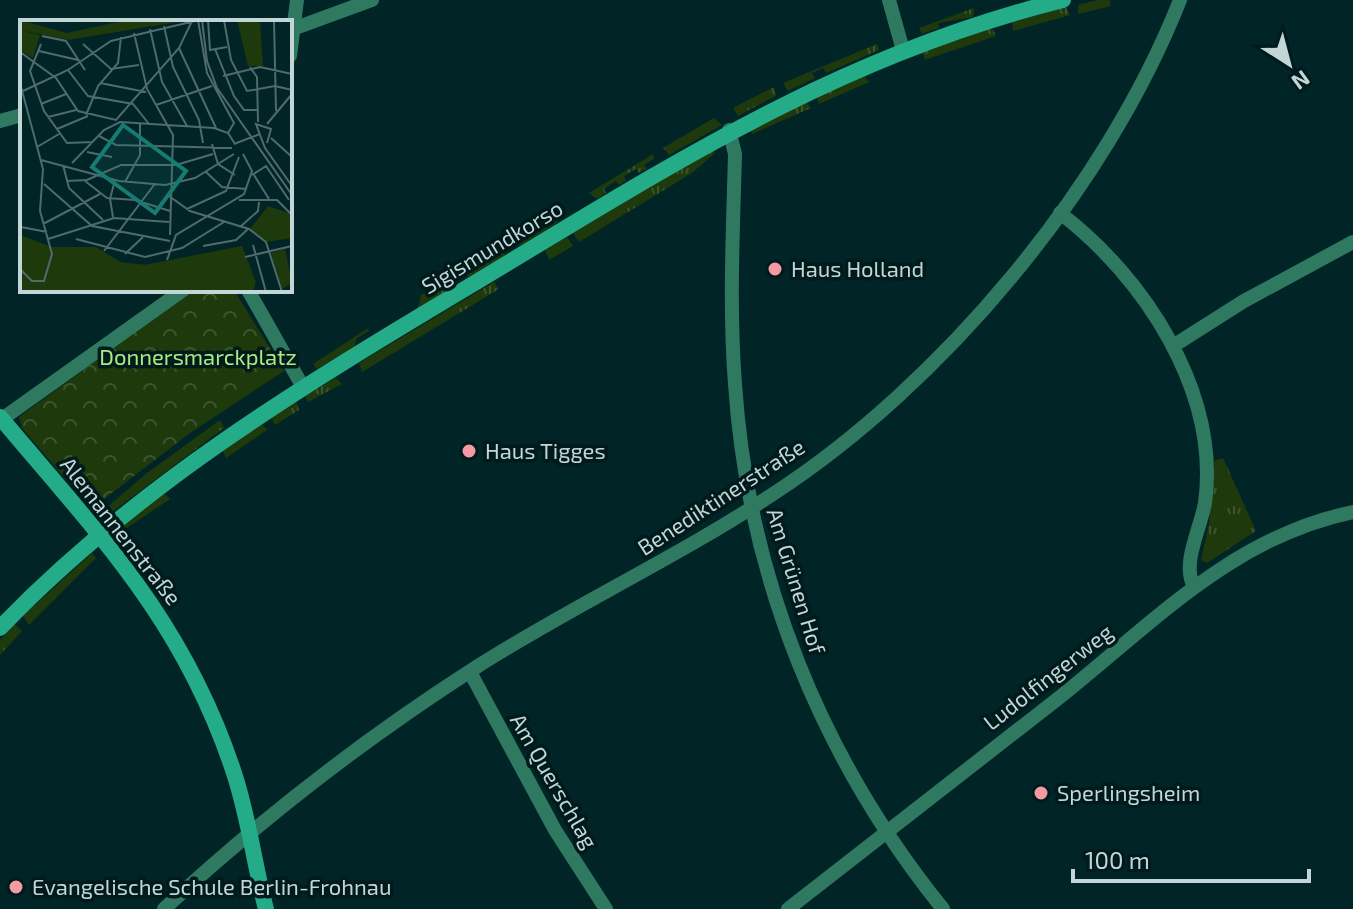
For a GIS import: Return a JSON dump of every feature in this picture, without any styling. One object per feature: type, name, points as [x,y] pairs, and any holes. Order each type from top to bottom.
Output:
[{"type":"street","points":[[292,30],[297,0]]},
{"type":"street","points":[[292,30],[372,0]]},
{"type":"street","points":[[889,0],[903,50]]},
{"type":"street","name":"Sigismundkorso","points":[[0,628],[99,533],[213,446],[303,387],[729,130],[833,79],[903,50],[1063,0]]},
{"type":"street","name":"Benediktinerstraße","points":[[164,909],[317,779],[470,672],[751,509],[845,441],[894,398],[983,309],[1060,213],[1136,90],[1180,0]]},
{"type":"street","points":[[0,121],[20,116]]},
{"type":"street","name":"Am Grünen Hof","points":[[729,130],[735,154],[734,383],[751,509],[778,611],[824,726],[885,833],[943,909]]},
{"type":"street","points":[[1060,213],[1129,276],[1173,346],[1193,402],[1205,465],[1205,500],[1189,567],[1194,586]]},
{"type":"street","points":[[1173,346],[1244,301],[1353,242]]},
{"type":"street","points":[[1,418],[180,292]]},
{"type":"street","points":[[249,292],[303,387]]},
{"type":"street","name":"Alemannenstraße","points":[[1,418],[150,598],[193,673],[233,770],[266,909]]},
{"type":"street","name":"Ludolfingerweg","points":[[788,909],[1194,586],[1240,554],[1277,535],[1353,512]]},
{"type":"street","name":"Am Querschlag","points":[[470,672],[547,817],[606,909]]},
{"type":"green space","points":[[1110,0],[1111,6],[1078,14],[1078,5]]},
{"type":"green space","points":[[1066,7],[1070,15],[1013,31],[1012,22]]},
{"type":"green space","points":[[974,8],[973,17],[938,23],[939,28],[922,34],[919,28]]},
{"type":"green space","points":[[992,28],[996,36],[925,60],[922,52]]},
{"type":"green space","points":[[877,44],[879,50],[826,73],[823,68],[812,73],[815,78],[788,91],[783,83]]},
{"type":"green space","points":[[864,75],[869,82],[819,104],[816,95]]},
{"type":"green space","points":[[774,87],[776,96],[738,116],[733,108]]},
{"type":"green space","points":[[805,101],[811,108],[752,134],[750,128]]},
{"type":"green space","points":[[714,118],[722,125],[669,155],[663,148]]},
{"type":"green space","points":[[712,149],[715,153],[692,173],[579,242],[573,233]]},
{"type":"green space","points":[[653,154],[654,159],[644,165],[647,169],[639,173],[636,169],[624,176],[626,181],[619,185],[616,181],[604,189],[606,193],[597,199],[589,193]]},
{"type":"green space","points":[[553,215],[558,222],[520,246],[515,237]]},
{"type":"green space","points":[[567,237],[573,246],[549,260],[545,250]]},
{"type":"green space","points":[[502,246],[505,255],[468,277],[462,270]]},
{"type":"green space","points":[[445,280],[449,289],[418,308],[421,295],[439,284],[444,288]]},
{"type":"green space","points":[[494,282],[499,289],[362,372],[359,363]]},
{"type":"green space","name":"Donnersmarckplatz","points":[[190,292],[235,292],[284,371],[190,433],[91,509],[22,428],[19,417]]},
{"type":"green space","points":[[368,328],[369,331],[356,339],[355,346],[317,369],[313,364]]},
{"type":"green space","points":[[336,378],[342,384],[308,402],[305,396]]},
{"type":"green space","points":[[296,401],[299,410],[275,425],[271,417]]},
{"type":"green space","points":[[220,420],[224,428],[108,515],[104,510],[147,473]]},
{"type":"green space","points":[[261,423],[267,430],[226,458],[222,449]]},
{"type":"green space","points":[[1223,458],[1256,531],[1207,563],[1201,560],[1209,524],[1214,461]]},
{"type":"green space","points":[[163,492],[170,499],[125,529],[122,526]]},
{"type":"green space","points":[[92,553],[96,558],[29,625],[23,616]]},
{"type":"green space","points":[[15,624],[22,631],[0,655],[0,640]]},
{"type":"place","name":"Haus Holland","points":[[775,269]]},
{"type":"place","name":"Haus Tigges","points":[[469,451]]},
{"type":"place","name":"Sperlingsheim","points":[[1041,793]]},
{"type":"place","name":"Evangelische Schule Berlin-Frohnau","points":[[16,887]]}]
